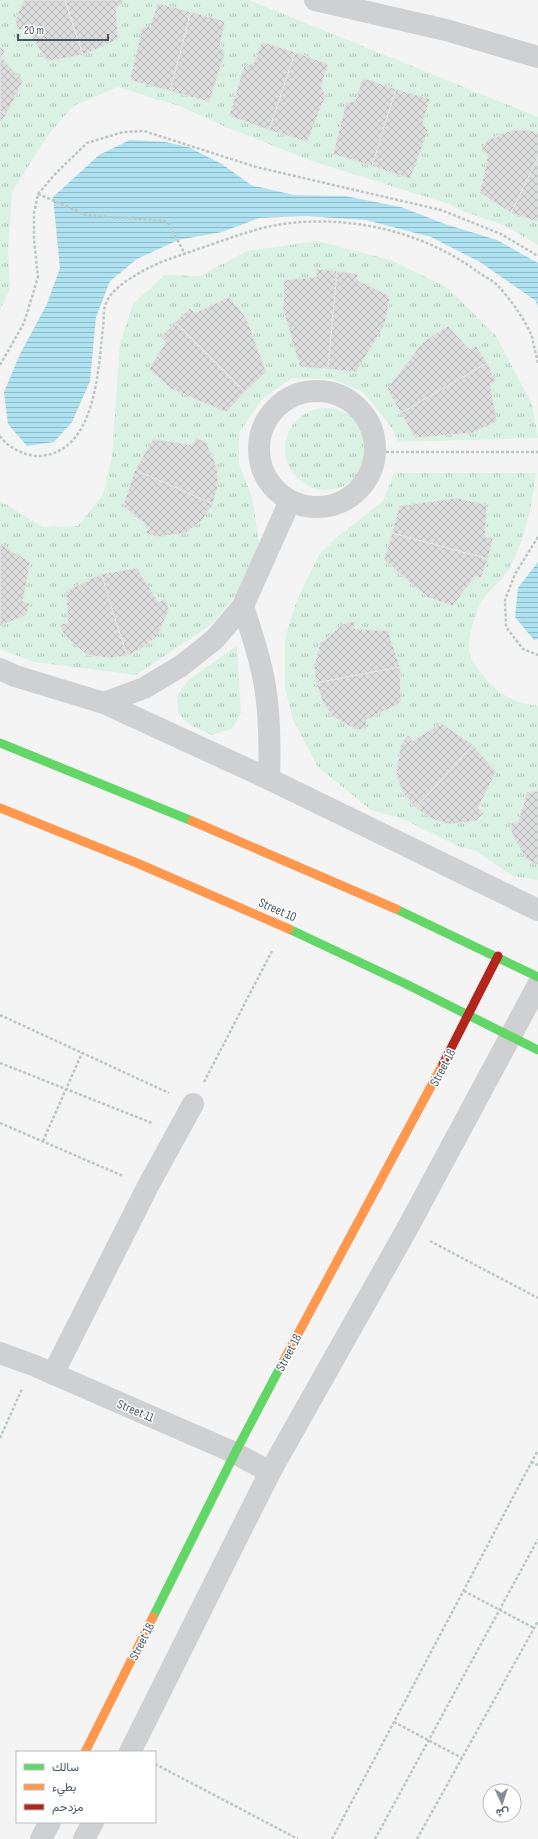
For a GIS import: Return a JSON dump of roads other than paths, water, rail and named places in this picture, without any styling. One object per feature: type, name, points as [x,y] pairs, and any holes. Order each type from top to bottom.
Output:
[{"type":"street","points":[[315,0],[446,30],[538,57]]},
{"type":"street","points":[[311,390],[336,394],[358,406],[371,427],[376,452],[370,474],[356,493],[335,504],[312,508],[290,501],[271,485],[259,463],[259,438],[269,415],[287,398],[311,390]]},
{"type":"street","points":[[104,703],[144,688],[181,666],[215,639],[243,606],[290,501]]},
{"type":"street","points":[[243,606],[257,648],[266,691],[270,735],[269,779]]},
{"type":"street","points":[[0,669],[15,676],[104,703],[269,779],[538,910]]},
{"type":"street","points":[[0,743],[171,812],[366,896],[498,956],[538,977]]},
{"type":"street","name":"Street 10","points":[[0,808],[140,863],[285,926],[538,1050]]},
{"type":"street","name":"Street 18","points":[[85,1751],[234,1453],[469,1015],[498,956]]},
{"type":"street","points":[[130,1751],[270,1472],[407,1229],[538,985]]},
{"type":"street","points":[[53,1374],[148,1186],[193,1104]]},
{"type":"street","name":"Street 11","points":[[0,1353],[33,1365],[234,1453],[270,1472]]},
{"type":"street","points":[[41,1839],[49,1823]]},
{"type":"street","points":[[84,1839],[92,1823]]},
{"type":"water","points":[[130,140],[165,142],[188,147],[222,164],[251,185],[294,195],[345,196],[401,207],[445,224],[497,240],[538,263],[538,308],[536,301],[480,262],[431,237],[366,220],[305,216],[259,218],[222,232],[178,240],[137,259],[110,281],[96,317],[90,381],[72,422],[54,442],[27,446],[8,424],[4,392],[20,354],[47,304],[60,268],[53,197],[99,155]]},
{"type":"water","points":[[538,562],[538,639],[534,640],[515,617],[518,588]]}]
